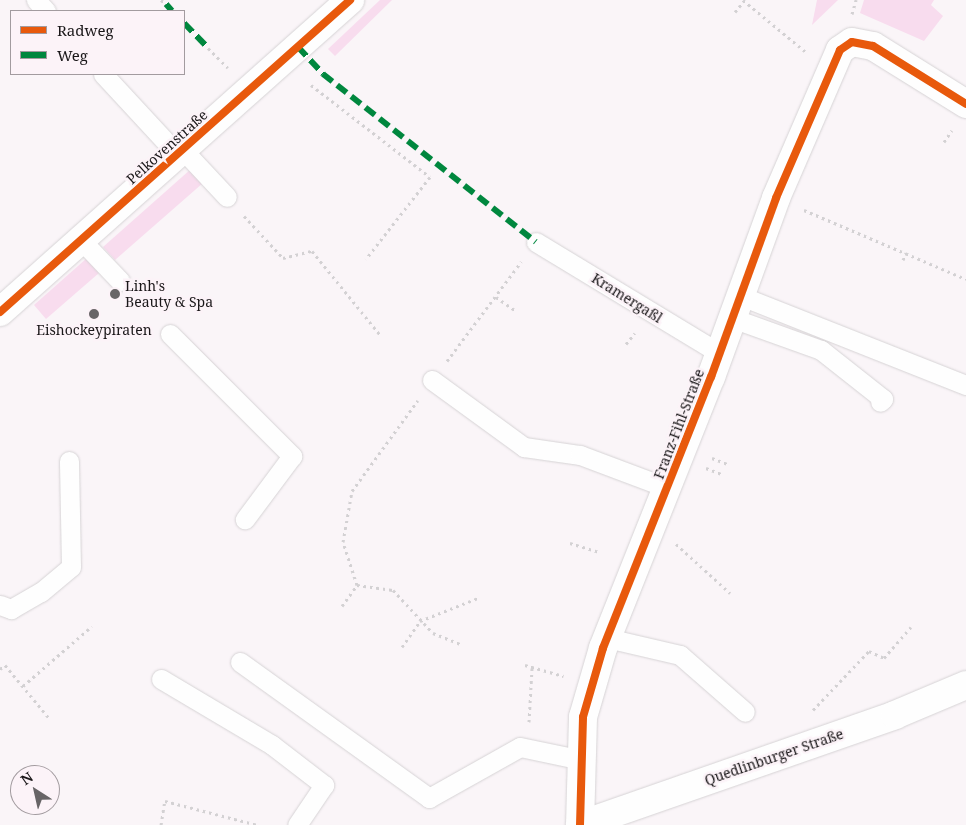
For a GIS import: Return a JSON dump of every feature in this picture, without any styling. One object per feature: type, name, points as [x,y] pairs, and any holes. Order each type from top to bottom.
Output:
[{"type":"street","name":"Pelkovenstraße","points":[[0,312],[350,0]]},
{"type":"street","name":"Franz-Fihl-Straße","points":[[580,825],[583,717],[607,638],[668,488],[776,198],[846,43],[873,46],[966,104]]},
{"type":"street","name":"Quedlinburger Straße","points":[[580,825],[896,715],[966,685]]},
{"type":"lane","points":[[36,0],[45,10]]},
{"type":"lane","points":[[105,75],[227,197]]},
{"type":"lane","points":[[81,240],[120,281]]},
{"type":"lane","name":"Kramergaßl","points":[[536,242],[719,353]]},
{"type":"lane","points":[[736,307],[966,385]]},
{"type":"lane","points":[[736,307],[821,350],[883,399],[880,402]]},
{"type":"lane","points":[[170,334],[292,456],[245,519]]},
{"type":"lane","points":[[432,380],[524,447],[580,455],[668,488]]},
{"type":"lane","points":[[0,605],[11,609],[41,592],[70,567],[69,461]]},
{"type":"lane","points":[[607,638],[680,655],[745,712]]},
{"type":"lane","points":[[240,662],[429,798],[520,747],[582,760]]},
{"type":"lane","points":[[161,679],[272,745],[324,785],[297,825]]},
{"type":"path","points":[[161,0],[166,4]]},
{"type":"path","points":[[735,12],[743,0],[812,56]]},
{"type":"path","points":[[311,85],[430,177],[366,259]]},
{"type":"path","points":[[227,197],[283,258],[312,251],[382,336]]},
{"type":"path","points":[[776,198],[966,279]]},
{"type":"path","points":[[357,585],[343,542],[352,491],[432,380],[536,242]]},
{"type":"path","points":[[903,260],[906,253]]},
{"type":"path","points":[[496,297],[516,312]]},
{"type":"path","points":[[653,524],[730,592]]},
{"type":"path","points":[[570,543],[600,552]]},
{"type":"path","points":[[342,606],[357,585]]},
{"type":"path","points":[[357,585],[393,590],[433,633],[460,644]]},
{"type":"path","points":[[402,647],[420,621],[478,598]]},
{"type":"path","points":[[23,686],[92,626]]},
{"type":"path","points":[[810,713],[869,651],[884,658],[912,627]]},
{"type":"path","points":[[0,669],[5,665],[49,718]]},
{"type":"path","points":[[525,665],[558,674]]},
{"type":"path","points":[[528,729],[532,668]]},
{"type":"path","points":[[162,825],[165,801],[258,825]]},
{"type":"shaded area","points":[[380,0],[392,0],[335,56],[328,49]]},
{"type":"shaded area","points":[[817,0],[838,0],[812,25]]},
{"type":"shaded area","points":[[864,0],[934,0],[931,5],[943,16],[924,41],[860,13]]},
{"type":"shaded area","points":[[191,169],[203,183],[115,260],[103,247]]},
{"type":"shaded area","points":[[87,258],[99,273],[46,319],[34,305]]},
{"type":"marked path","points":[[166,4],[171,10]]},
{"type":"marked path","points":[[185,24],[208,48]]},
{"type":"marked path","points":[[298,47],[323,74],[536,242]]},
{"type":"cycle path","points":[[0,312],[350,0]]},
{"type":"cycle path","points":[[580,825],[583,717],[603,648],[711,377],[776,198],[840,50],[852,42],[873,46],[966,104]]},
{"type":"place","name":"Linh's Beauty & Spa","points":[[115,294]]},
{"type":"place","name":"Eishockeypiraten","points":[[94,314]]}]
